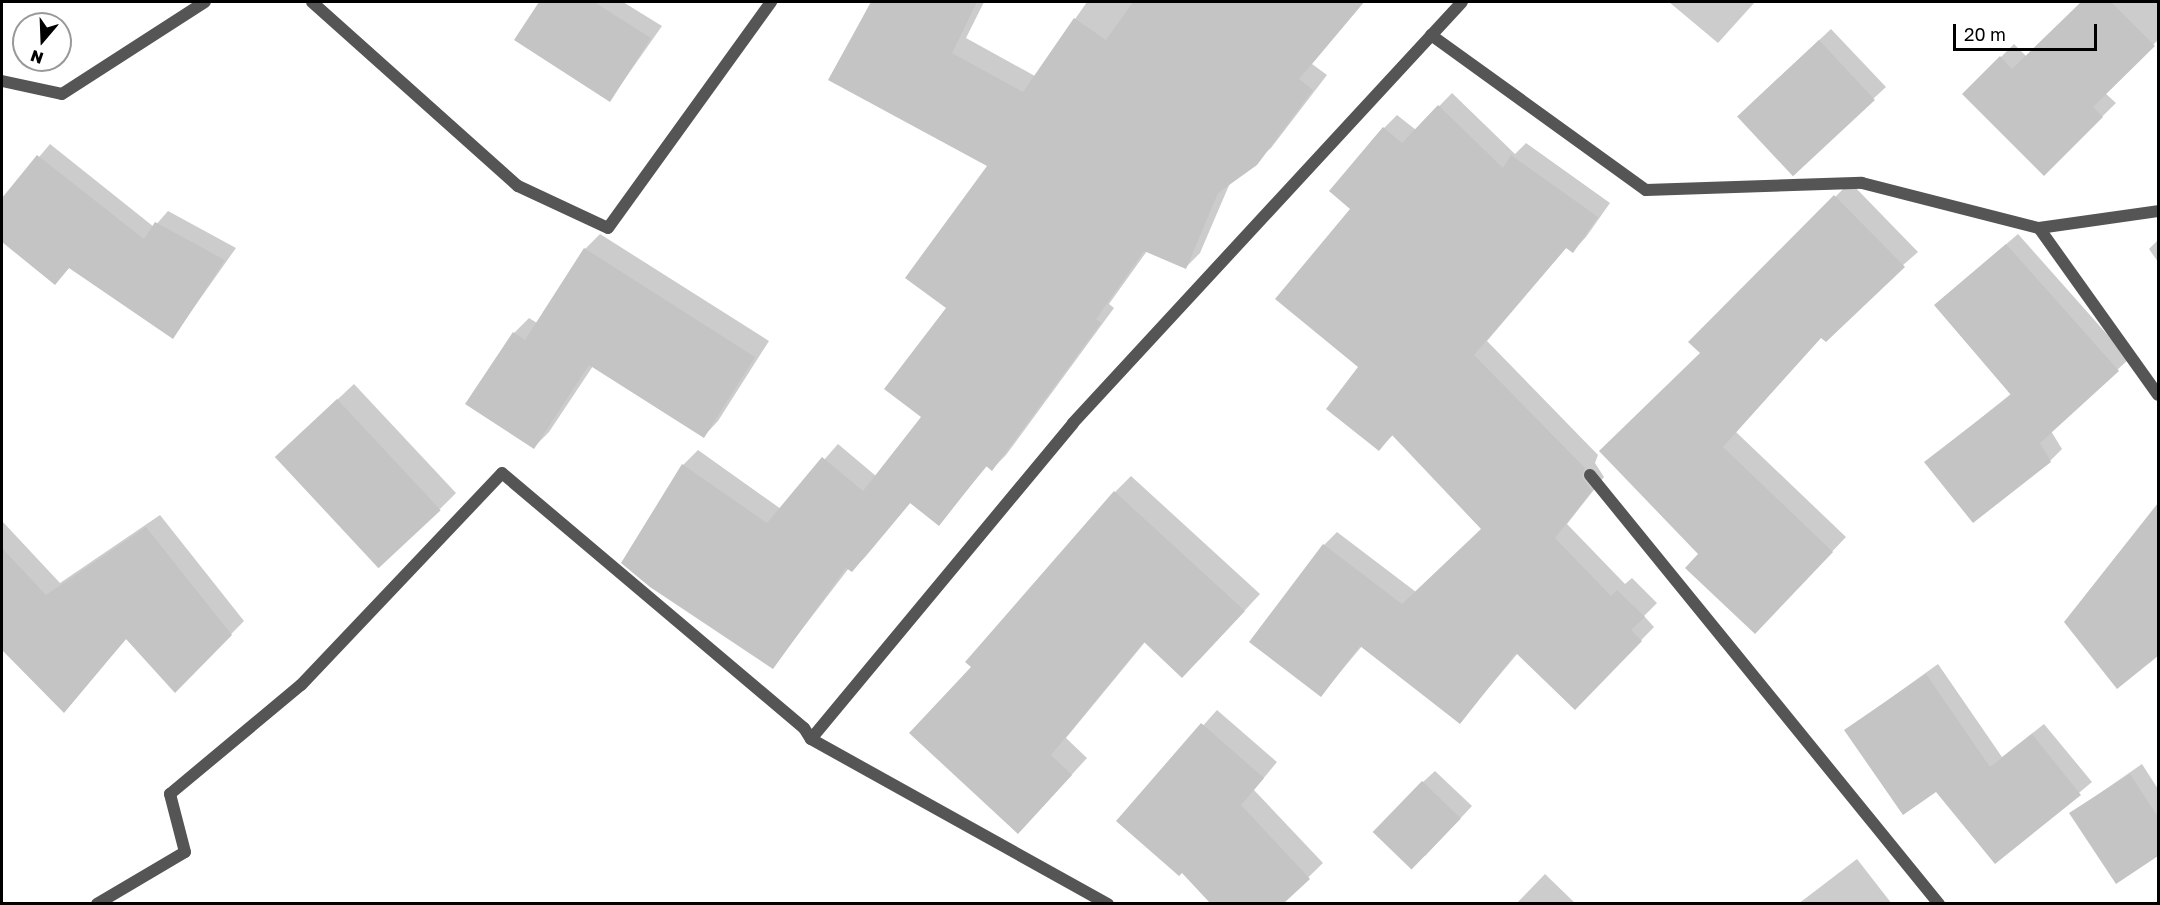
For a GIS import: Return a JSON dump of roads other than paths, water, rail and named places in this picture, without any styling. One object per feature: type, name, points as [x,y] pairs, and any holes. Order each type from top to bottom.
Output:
[{"type":"street","points":[[2,81],[62,94],[206,2]]},
{"type":"street","points":[[312,2],[518,186],[608,228],[771,2]]},
{"type":"street","points":[[811,739],[1073,423],[1461,2]]},
{"type":"street","points":[[1431,35],[1646,190],[1862,183],[2039,228],[2158,211]]},
{"type":"street","points":[[2039,228],[2158,395]]},
{"type":"street","points":[[97,903],[185,852],[170,794],[302,685],[502,473],[804,728],[811,739],[1108,903]]},
{"type":"street","points":[[1590,475],[1940,903]]}]
